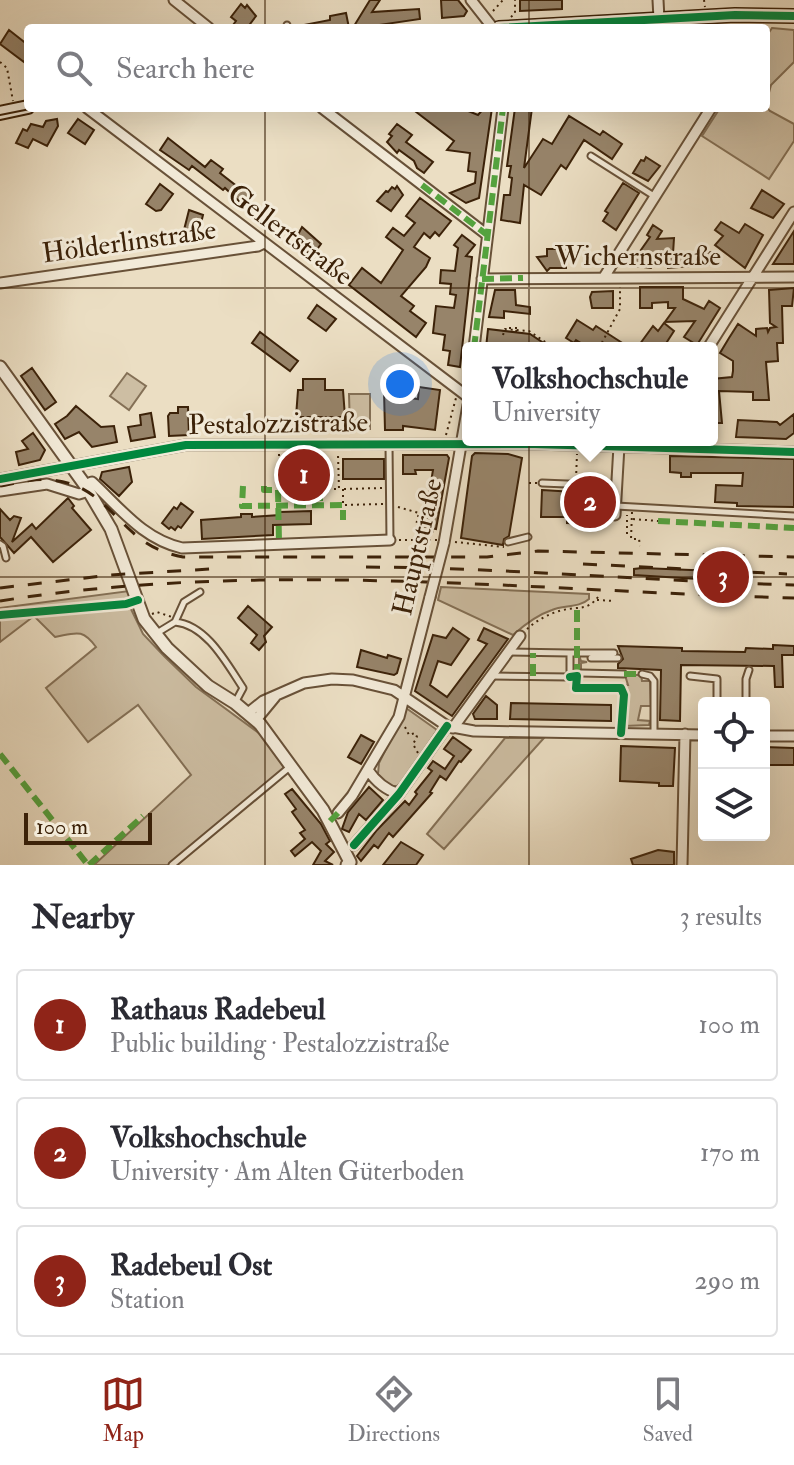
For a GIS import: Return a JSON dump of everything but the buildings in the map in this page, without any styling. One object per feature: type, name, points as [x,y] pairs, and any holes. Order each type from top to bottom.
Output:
[{"type":"main road","points":[[512,24],[770,14],[794,16]]},
{"type":"main road","points":[[0,113],[22,109]]},
{"type":"street","points":[[174,0],[204,24]]},
{"type":"street","points":[[186,9],[192,0]]},
{"type":"street","points":[[471,0],[490,24]]},
{"type":"street","points":[[658,0],[659,19]]},
{"type":"street","points":[[764,24],[770,14]]},
{"type":"street","name":"Gellertstraße","points":[[92,112],[462,392]]},
{"type":"street","points":[[327,112],[486,234]]},
{"type":"street","points":[[475,342],[502,112]]},
{"type":"street","points":[[604,277],[708,112]]},
{"type":"street","points":[[712,342],[794,212]]},
{"type":"street","name":"Hölderlinstraße","points":[[0,283],[264,243]]},
{"type":"street","name":"Wichernstraße","points":[[482,279],[794,277]]},
{"type":"street","points":[[0,367],[87,488],[111,529],[144,619],[167,648],[208,686],[252,717],[292,765],[330,821],[350,864]]},
{"type":"street","name":"Pestalozzistraße","points":[[0,479],[186,445],[462,444]]},
{"type":"street","name":"Hauptstraße","points":[[338,813],[368,770],[399,717],[406,698],[463,446]]},
{"type":"street","points":[[616,510],[619,446]]},
{"type":"street","name":"Pestalozzistraße","points":[[697,446],[794,452]]},
{"type":"street","points":[[52,469],[60,451]]},
{"type":"street","points":[[0,491],[47,484],[79,494],[92,482],[133,521],[162,543],[182,548],[390,540]]},
{"type":"street","points":[[138,600],[150,616],[156,633]]},
{"type":"street","points":[[354,845],[399,794],[520,636]]},
{"type":"street","points":[[252,717],[263,701],[304,683],[332,679],[377,683],[394,690],[450,727],[474,731],[698,735]]},
{"type":"street","points":[[682,865],[685,734]]},
{"type":"street","points":[[770,736],[794,736]]},
{"type":"street","points":[[368,770],[389,791],[399,794]]},
{"type":"lane","points":[[591,156],[655,197]]},
{"type":"lane","points":[[389,445],[390,540]]},
{"type":"lane","points":[[542,483],[617,486]]},
{"type":"lane","points":[[616,510],[632,507],[794,516]]},
{"type":"lane","points":[[507,545],[528,537]]},
{"type":"lane","points":[[0,544],[6,558]]},
{"type":"lane","points":[[156,633],[175,622],[184,602],[200,592]]},
{"type":"lane","points":[[175,622],[193,627],[222,657],[243,688],[235,703]]},
{"type":"lane","points":[[509,652],[616,655]]},
{"type":"lane","points":[[491,676],[570,677],[570,653]]},
{"type":"lane","points":[[591,655],[591,673]]},
{"type":"lane","points":[[746,697],[749,670]]},
{"type":"lane","points":[[581,673],[624,674]]},
{"type":"lane","points":[[642,674],[654,681],[654,734]]},
{"type":"lane","points":[[690,676],[717,679],[717,697]]},
{"type":"lane","points":[[172,865],[292,765]]},
{"type":"path","points":[[503,0],[490,15],[512,24],[515,0]]},
{"type":"path","points":[[0,62],[7,68],[22,109]]},
{"type":"path","points":[[602,342],[620,309],[620,277]]},
{"type":"path","points":[[503,335],[509,327],[516,330]]},
{"type":"path","points":[[509,329],[529,331],[545,342]]},
{"type":"path","points":[[443,444],[458,388]]},
{"type":"path","points":[[279,446],[280,490],[389,488]]},
{"type":"path","points":[[338,446],[343,505]]},
{"type":"path","points":[[577,457],[577,477]]},
{"type":"path","points":[[632,507],[631,539],[639,539],[640,546]]},
{"type":"path","points":[[627,515],[627,534]]},
{"type":"path","points":[[632,519],[658,521]]},
{"type":"path","points":[[424,539],[427,531],[442,538]]},
{"type":"path","points":[[390,540],[442,538],[507,545]]},
{"type":"path","points":[[520,636],[542,618],[563,610],[584,608],[597,599],[614,601]]},
{"type":"path","points":[[150,616],[157,612],[175,617],[175,622]]},
{"type":"path","points":[[570,677],[577,676],[576,688],[621,688],[624,695],[621,733]]},
{"type":"path","points":[[399,717],[409,735],[415,733],[417,737],[413,744],[422,761]]},
{"type":"shaded area","points":[[772,28],[794,30],[794,62],[770,89]]},
{"type":"shaded area","points":[[770,111],[794,124],[794,141],[769,179],[702,136],[717,112]]},
{"type":"shaded area","points":[[127,373],[146,386],[129,410],[110,396]]},
{"type":"shaded area","points":[[349,394],[370,394],[370,429],[350,429]]},
{"type":"shaded area","points":[[441,587],[589,594],[589,599],[541,615],[513,635],[438,600]]},
{"type":"shaded area","points":[[129,591],[130,597],[123,603],[0,613],[0,608]]},
{"type":"shaded area","points":[[130,607],[143,634],[164,656],[196,687],[260,734],[285,768],[168,865],[94,865],[191,775],[138,705],[88,742],[46,688],[96,647],[78,633],[55,637],[34,616],[0,642],[0,617]]},
{"type":"shaded area","points":[[579,655],[581,661],[587,662],[581,663],[581,683],[628,685],[625,675],[641,675],[642,681],[650,681],[651,706],[641,706],[638,720],[650,721],[649,725],[624,726],[623,686],[579,686]]},
{"type":"shaded area","points":[[406,708],[437,730],[406,778],[397,786],[390,786],[378,774],[379,763]]},
{"type":"shaded area","points":[[505,738],[544,738],[444,849],[427,834]]},
{"type":"tram line","points":[[549,24],[794,12]]},
{"type":"tram line","points":[[0,115],[24,110]]},
{"type":"railway","points":[[0,486],[44,480],[79,487],[101,502],[147,543],[183,557],[487,557],[538,551],[794,557]]},
{"type":"railway","points":[[583,564],[787,574]]},
{"type":"railway","points":[[366,567],[794,585]]},
{"type":"railway","points":[[0,588],[110,575],[211,569]]},
{"type":"railway","points":[[0,601],[99,589],[198,582],[297,580],[397,581],[794,598]]},
{"type":"marked path","points":[[475,342],[503,112]]},
{"type":"marked path","points":[[422,185],[486,234]]},
{"type":"marked path","points":[[482,279],[523,278]]},
{"type":"marked path","points":[[243,486],[242,506],[343,505],[343,520]]},
{"type":"marked path","points":[[264,486],[264,490],[280,490]]},
{"type":"marked path","points":[[320,489],[320,505]]},
{"type":"marked path","points":[[278,490],[279,542]]},
{"type":"marked path","points":[[658,521],[794,528]]},
{"type":"marked path","points":[[577,609],[577,676]]},
{"type":"marked path","points":[[533,653],[533,676]]},
{"type":"marked path","points":[[624,674],[642,674]]},
{"type":"marked path","points":[[0,754],[88,865]]},
{"type":"marked path","points":[[330,821],[338,813]]},
{"type":"marked path","points":[[89,865],[143,816]]},
{"type":"cycle path","points":[[572,24],[735,15],[794,16]]},
{"type":"cycle path","points":[[0,479],[186,445],[462,444]]},
{"type":"cycle path","points":[[600,446],[794,452]]},
{"type":"cycle path","points":[[0,615],[126,604],[138,600]]},
{"type":"cycle path","points":[[570,677],[577,676],[576,688],[621,688],[624,695],[621,733]]},
{"type":"cycle path","points":[[354,845],[399,794],[447,726]]},
{"type":"place","name":"Rathaus Radebeul","points":[[304,475]]},
{"type":"place","name":"Volkshochschule","points":[[590,502]]},
{"type":"place","name":"Radebeul Ost","points":[[723,577]]}]
